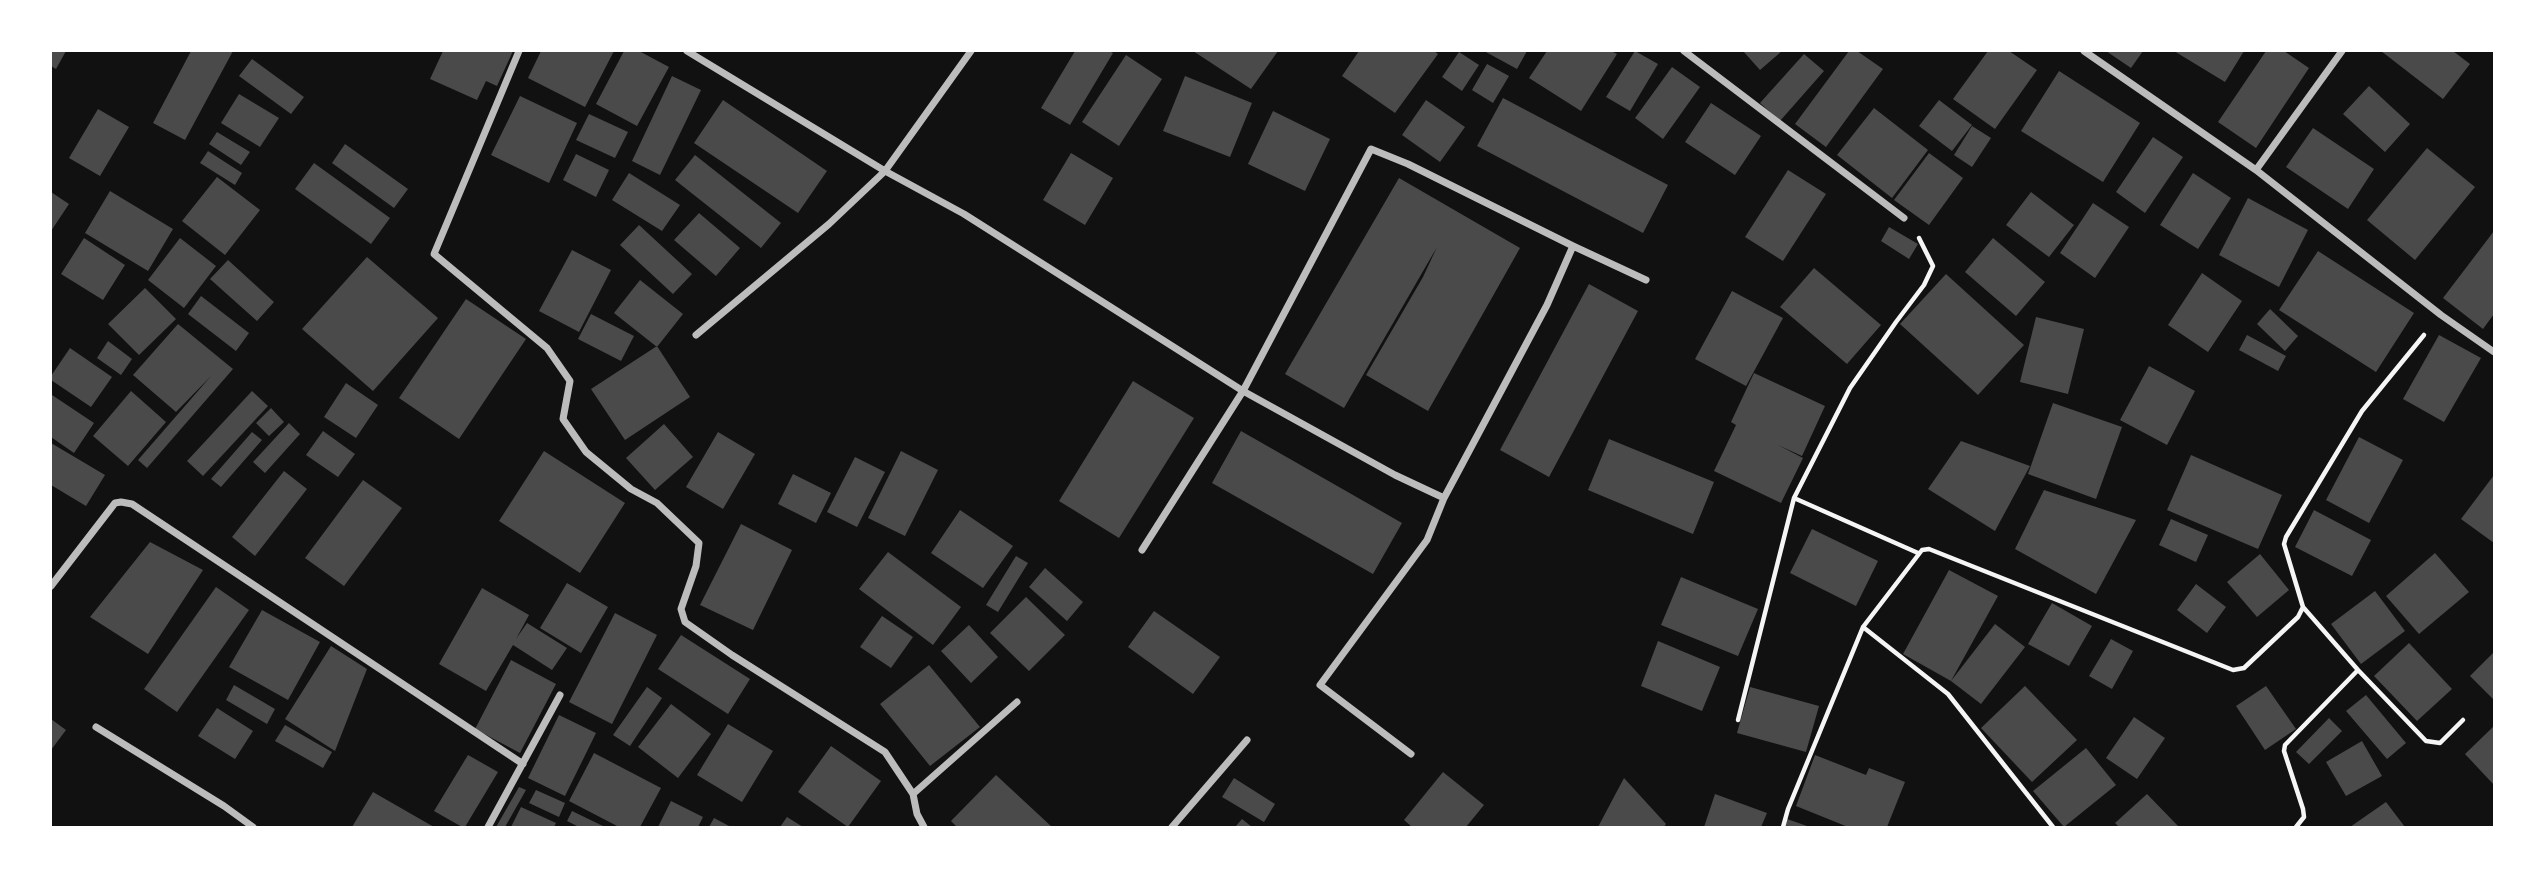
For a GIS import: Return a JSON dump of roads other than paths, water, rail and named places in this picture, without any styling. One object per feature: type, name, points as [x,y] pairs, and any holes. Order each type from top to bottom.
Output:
[{"type":"street","points":[[519,51],[434,254],[547,348],[570,381],[563,419],[586,452],[631,489],[657,503],[699,542],[696,566],[681,609],[685,622],[885,752],[913,794],[917,814],[924,827]]},
{"type":"street","points":[[687,51],[885,171],[975,221],[1243,391],[1395,475],[1444,498]]},
{"type":"street","points":[[696,335],[829,224],[885,171],[971,51]]},
{"type":"street","points":[[1684,51],[1904,218]]},
{"type":"street","points":[[2084,51],[2256,170],[2441,315],[2494,352]]},
{"type":"street","points":[[2256,170],[2342,51]]},
{"type":"street","points":[[1142,550],[1243,391],[1371,149],[1408,164],[1646,280]]},
{"type":"street","points":[[1411,754],[1320,684],[1427,540],[1444,498],[1546,305],[1573,246]]},
{"type":"street","points":[[51,586],[115,503],[132,504],[523,764]]},
{"type":"street","points":[[488,827],[560,695]]},
{"type":"street","points":[[913,794],[1017,702]]},
{"type":"street","points":[[96,727],[225,806],[253,827]]},
{"type":"street","points":[[1172,827],[1247,740]]}]
